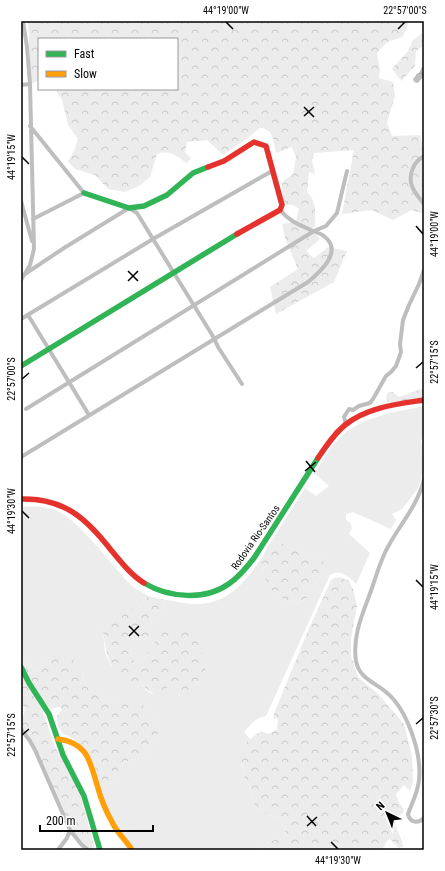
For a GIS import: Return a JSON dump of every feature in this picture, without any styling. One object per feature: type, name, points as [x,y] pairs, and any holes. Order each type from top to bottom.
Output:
[{"type":"main road","points":[[21,366],[219,244],[280,210],[282,205],[266,146],[257,142],[254,142],[224,162],[193,173],[167,195],[156,202],[144,206],[129,208],[84,193]]},
{"type":"main road","name":"Rodovia Rio-Santos","points":[[21,499],[43,500],[54,503],[79,515],[101,538],[123,566],[147,586],[159,592],[171,594],[184,596],[202,595],[219,590],[232,583],[243,573],[320,454],[336,433],[346,424],[357,417],[373,411],[424,400]]},
{"type":"main road","points":[[21,667],[29,684],[50,714],[63,755],[84,796],[100,850]]},
{"type":"main road","points":[[58,739],[66,739],[74,743],[82,749],[87,756],[94,770],[97,788],[112,823],[117,832],[132,850]]},
{"type":"street","points":[[21,280],[30,265],[34,249],[30,84],[23,21]]},
{"type":"street","points":[[21,85],[30,84]]},
{"type":"street","points":[[30,125],[84,193],[33,219]]},
{"type":"street","points":[[424,156],[415,164],[410,180],[412,186],[424,204]]},
{"type":"street","points":[[21,320],[154,239],[272,170]]},
{"type":"street","points":[[26,409],[314,231],[326,226],[337,213],[347,171]]},
{"type":"street","points":[[21,201],[34,249]]},
{"type":"street","points":[[25,274],[129,208],[137,213],[154,239],[218,347],[242,384]]},
{"type":"street","points":[[21,457],[308,282],[320,272],[326,266],[331,248],[326,237],[291,221],[280,210]]},
{"type":"street","points":[[346,424],[344,417],[349,409],[353,410],[359,406],[367,404],[375,396],[386,376],[396,366],[401,352],[400,344],[403,320],[424,270]]},
{"type":"street","points":[[28,316],[89,415]]},
{"type":"street","points":[[367,404],[373,411]]},
{"type":"street","points":[[424,479],[417,500],[388,546],[363,611],[358,627],[356,659],[360,673],[393,698],[412,731],[420,770],[419,780],[408,814],[412,821],[416,822],[424,818]]},
{"type":"street","points":[[21,729],[35,750],[70,830],[88,850]]},
{"type":"street","points":[[58,850],[67,838],[70,830]]},
{"type":"green space","points":[[28,21],[408,21],[407,28],[402,37],[387,42],[377,53],[380,70],[379,78],[393,82],[395,96],[387,122],[392,136],[420,135],[424,152],[424,214],[412,210],[393,220],[372,210],[342,214],[354,150],[314,153],[312,160],[315,174],[309,172],[307,192],[312,198],[315,208],[315,227],[311,228],[320,239],[306,251],[314,258],[328,247],[347,251],[334,282],[276,314],[270,287],[298,269],[285,238],[282,224],[296,221],[299,209],[293,205],[283,204],[282,182],[293,174],[296,157],[292,147],[276,153],[272,136],[268,130],[260,128],[223,155],[207,140],[187,142],[185,152],[191,159],[186,163],[173,154],[157,154],[150,177],[139,186],[125,192],[108,189],[95,175],[75,169],[68,162],[75,149],[78,139],[68,125],[62,100],[56,90],[178,90],[178,38],[38,38],[38,80],[31,84]]},
{"type":"green space","points":[[424,32],[424,45],[416,51],[415,66],[401,81],[392,69],[408,51],[413,40]]},
{"type":"green space","points":[[424,388],[424,398],[393,404],[388,402],[386,398],[388,392],[393,392],[399,397]]},
{"type":"green space","points":[[424,406],[424,431],[421,442],[424,455],[423,471],[419,486],[402,509],[392,514],[396,520],[391,529],[353,512],[346,514],[346,520],[350,523],[352,528],[349,534],[370,553],[357,582],[356,584],[350,578],[341,573],[334,573],[330,575],[266,716],[256,720],[244,732],[250,739],[241,746],[241,764],[245,770],[244,778],[250,786],[256,809],[278,818],[286,829],[283,838],[268,843],[261,850],[133,850],[117,831],[98,788],[93,761],[98,771],[110,784],[122,764],[130,760],[138,759],[144,754],[148,744],[155,739],[160,729],[149,711],[121,699],[110,701],[101,699],[85,685],[82,671],[58,656],[50,656],[38,671],[23,662],[21,658],[21,507],[34,506],[55,510],[74,522],[130,584],[148,596],[137,611],[116,617],[103,632],[105,652],[111,666],[139,680],[146,690],[152,694],[167,686],[180,695],[199,681],[148,652],[142,665],[135,665],[130,649],[130,639],[143,640],[151,638],[153,617],[162,608],[166,600],[200,604],[210,603],[220,599],[237,588],[244,581],[262,557],[262,568],[273,595],[297,604],[307,598],[325,567],[323,560],[272,540],[305,488],[316,496],[329,486],[314,473],[331,447],[343,435],[364,422],[375,418]]},
{"type":"green space","points":[[272,540],[323,560],[325,567],[307,598],[297,604],[273,595],[263,571],[263,556]]},
{"type":"green space","points":[[340,577],[349,581],[353,589],[357,606],[351,638],[351,656],[358,677],[378,694],[404,724],[412,756],[413,782],[410,791],[404,785],[396,794],[399,803],[404,809],[403,813],[398,816],[396,820],[403,847],[399,848],[390,839],[387,841],[382,850],[261,850],[268,843],[283,838],[286,829],[278,818],[256,809],[250,786],[244,778],[245,770],[238,758],[241,746],[261,731],[269,733],[277,729],[278,719],[273,718],[275,711],[307,633],[331,580]]},
{"type":"green space","points":[[148,596],[166,600],[162,608],[153,617],[151,638],[143,640],[130,639],[130,649],[135,665],[142,665],[148,652],[164,629],[183,630],[190,633],[199,644],[206,668],[194,688],[184,697],[167,687],[159,695],[152,693],[139,680],[132,686],[119,676],[110,663],[103,632],[122,609],[131,608],[137,611]]},
{"type":"green space","points":[[67,655],[72,658],[82,671],[85,685],[92,692],[101,699],[110,701],[121,699],[139,701],[149,711],[160,729],[155,739],[148,744],[144,754],[138,759],[130,760],[122,764],[110,784],[103,783],[88,754],[77,741],[63,734],[58,726],[57,716],[62,710],[60,707],[50,709],[30,683],[21,661],[22,658],[23,662],[38,671],[50,656]]},
{"type":"green space","points":[[21,673],[42,709],[55,747],[80,793],[95,850],[89,850],[81,843],[73,832],[57,800],[31,739],[23,728],[21,723],[25,709],[21,703]]},
{"type":"water","points":[[422,67],[424,67],[424,76],[418,83],[414,82],[413,79]]},
{"type":"traffic: fast","points":[[84,193],[129,208],[144,206],[167,195],[193,173],[208,167]]},
{"type":"traffic: fast","points":[[21,366],[237,234]]},
{"type":"traffic: fast","points":[[144,583],[165,592],[187,595],[210,593],[230,583],[254,558],[318,458]]},
{"type":"traffic: fast","points":[[21,667],[29,683],[49,714],[63,755],[84,796],[100,850]]},
{"type":"traffic: slow","points":[[58,739],[68,741],[76,745],[87,756],[93,770],[102,801],[108,814],[116,830],[132,850]]},
{"type":"traffic: jam","points":[[208,167],[224,161],[254,142],[266,146],[282,205],[280,210],[237,234]]},
{"type":"traffic: jam","points":[[318,458],[337,432],[345,425],[363,414],[383,407],[424,400]]},
{"type":"traffic: jam","points":[[21,499],[50,502],[73,512],[92,528],[126,568],[144,583]]}]
